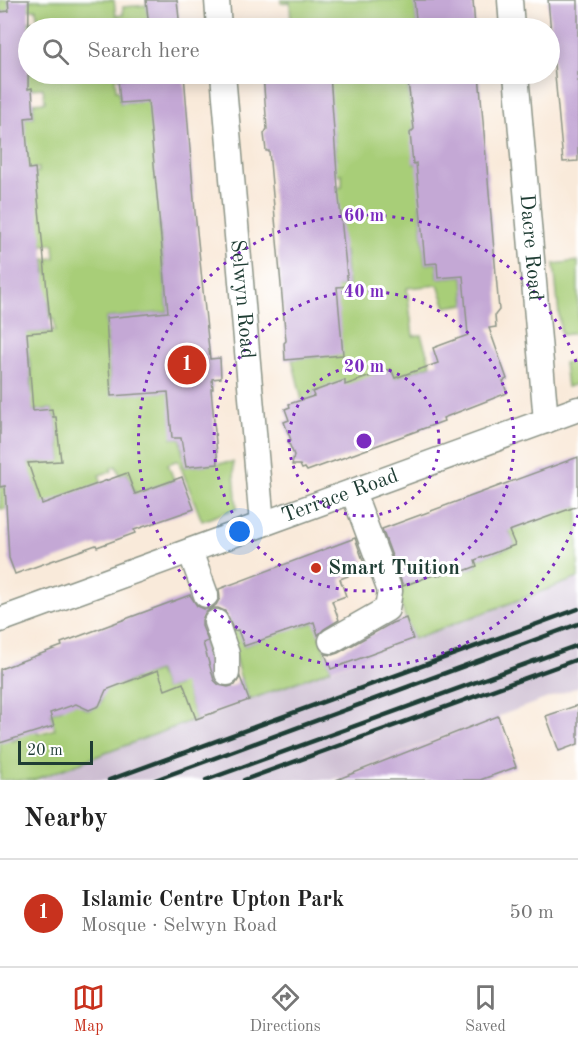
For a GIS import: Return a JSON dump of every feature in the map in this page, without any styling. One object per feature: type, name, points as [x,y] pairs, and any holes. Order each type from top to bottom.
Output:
[{"type":"street","points":[[217,0],[218,18]]},
{"type":"street","points":[[510,0],[511,18]]},
{"type":"street","name":"Selwyn Road","points":[[224,84],[262,525]]},
{"type":"street","name":"Dacre Road","points":[[517,84],[546,421]]},
{"type":"street","name":"Terrace Road","points":[[0,620],[578,409]]},
{"type":"street","points":[[331,641],[387,609],[390,591],[353,492]]},
{"type":"street","points":[[190,551],[206,595]]},
{"type":"street","points":[[216,622],[227,654],[227,673]]},
{"type":"shaded area","points":[[578,578],[578,687],[341,777],[332,780],[34,780]]},
{"type":"green space","points":[[0,0],[8,0],[9,4],[29,2],[29,0],[114,0],[116,16],[123,15],[123,7],[147,5],[148,18],[38,18],[36,9],[0,12]]},
{"type":"green space","points":[[281,0],[439,0],[415,4],[416,18],[291,18],[290,2],[281,3]]},
{"type":"green space","points":[[18,74],[18,84],[116,84],[116,90],[119,90],[120,103],[154,100],[189,219],[159,222],[168,312],[106,318],[111,395],[205,389],[172,438],[181,438],[184,467],[233,462],[237,508],[202,521],[178,460],[168,464],[174,480],[136,496],[127,473],[120,476],[116,466],[111,468],[112,471],[99,475],[110,506],[42,505],[0,509],[0,487],[13,486],[6,465],[61,460],[56,417],[53,417],[52,409],[27,411],[32,383],[24,333],[55,331],[54,319],[51,319],[49,302],[21,304],[19,277],[46,274],[45,259],[55,258],[54,244],[16,247],[35,172],[39,172],[39,168],[29,169],[2,119],[34,117],[33,103],[45,102],[43,88],[0,91],[0,76]]},
{"type":"green space","points":[[408,84],[409,100],[416,126],[412,131],[414,164],[428,162],[432,204],[420,205],[425,264],[437,263],[438,278],[463,276],[465,304],[446,307],[438,285],[407,288],[413,336],[421,335],[431,365],[395,378],[391,369],[375,375],[386,404],[319,390],[312,392],[316,402],[302,400],[292,359],[317,357],[316,289],[348,286],[345,251],[332,252],[326,189],[342,187],[342,174],[307,177],[305,162],[336,159],[334,132],[320,85]]},
{"type":"green space","points":[[578,261],[578,333],[561,335],[554,264]]},
{"type":"green space","points":[[578,361],[578,384],[567,387],[564,363]]},
{"type":"green space","points":[[571,495],[578,508],[578,578],[413,639],[395,589],[436,574],[437,576],[455,570],[456,574],[477,566],[475,560],[515,545],[504,519]]},
{"type":"green space","points":[[293,607],[300,627],[315,622],[331,669],[249,700],[239,673],[226,621],[234,618],[244,646],[274,635]]},
{"type":"green space","points":[[217,638],[217,679],[186,690],[196,719],[34,780],[0,780],[0,721],[13,741],[19,738],[14,722],[24,694],[38,734],[55,729],[50,713],[62,709],[77,693],[82,707],[89,710],[98,706],[102,700],[97,685],[121,677],[123,684],[136,679],[128,655],[137,652],[145,675],[158,671],[165,689],[177,686],[186,667],[208,659],[203,643]]},
{"type":"building","points":[[8,0],[29,0],[29,18],[18,18],[18,84],[28,84],[28,89],[32,88],[34,117],[25,118],[29,169],[35,168],[51,331],[27,333],[33,411],[52,409],[53,417],[56,417],[61,461],[28,463],[42,504],[127,473],[135,494],[182,477],[194,509],[134,530],[135,533],[97,547],[96,545],[15,574],[9,558],[5,486],[0,487],[0,12],[9,11]]},
{"type":"building","points":[[146,0],[177,0],[179,18],[148,18]]},
{"type":"building","points":[[414,0],[473,0],[474,18],[416,18]]},
{"type":"building","points":[[548,0],[578,0],[578,161],[563,162],[556,84],[560,84],[560,18],[550,18]]},
{"type":"building","points":[[118,84],[185,84],[210,359],[220,358],[221,378],[212,379],[213,389],[211,389],[218,464],[186,467],[181,438],[172,438],[168,392],[111,396],[106,318],[168,312],[148,101],[120,103]]},
{"type":"building","points":[[264,84],[331,84],[348,286],[337,287],[343,355],[285,360],[284,343],[286,341],[269,151],[266,151],[264,134],[267,129]]},
{"type":"building","points":[[408,84],[480,84],[499,310],[495,315],[496,327],[489,328],[507,379],[503,381],[507,393],[443,418],[444,421],[307,471],[300,465],[292,465],[294,455],[284,422],[289,420],[285,409],[290,407],[289,404],[314,396],[312,392],[345,380],[345,385],[391,369],[395,378],[438,363],[433,348],[468,335],[463,276],[438,278],[437,263],[425,264],[416,163],[413,164],[410,133],[414,129]]},
{"type":"building","points":[[578,457],[578,506],[509,531],[515,545],[475,560],[477,566],[456,574],[454,570],[437,576],[436,574],[403,586],[382,529]]},
{"type":"building","points":[[355,538],[365,566],[347,573],[348,576],[340,579],[346,596],[332,601],[339,620],[318,635],[314,622],[244,646],[238,630],[234,631],[225,611],[212,608],[205,613],[202,626],[208,641],[203,643],[214,680],[219,685],[228,687],[235,685],[240,677],[249,700],[196,719],[183,683],[165,690],[158,670],[106,690],[99,706],[89,710],[76,704],[50,713],[54,726],[0,743],[0,669],[62,646],[61,643],[190,595],[197,606],[210,609],[220,598],[219,589]]},
{"type":"building","points":[[406,618],[413,639],[331,669],[325,654],[338,653],[392,623]]},
{"type":"building","points":[[578,705],[578,744],[559,751],[546,716]]},
{"type":"building","points":[[498,716],[516,767],[480,780],[336,780]]},
{"type":"railway","points":[[109,780],[578,609]]},
{"type":"railway","points":[[155,780],[578,624]]},
{"type":"railway","points":[[206,780],[578,645]]},
{"type":"railway","points":[[244,780],[578,659]]},
{"type":"place","name":"Islamic Centre Upton Park","points":[[187,365]]},
{"type":"place","name":"Smart Tuition","points":[[316,568]]}]
